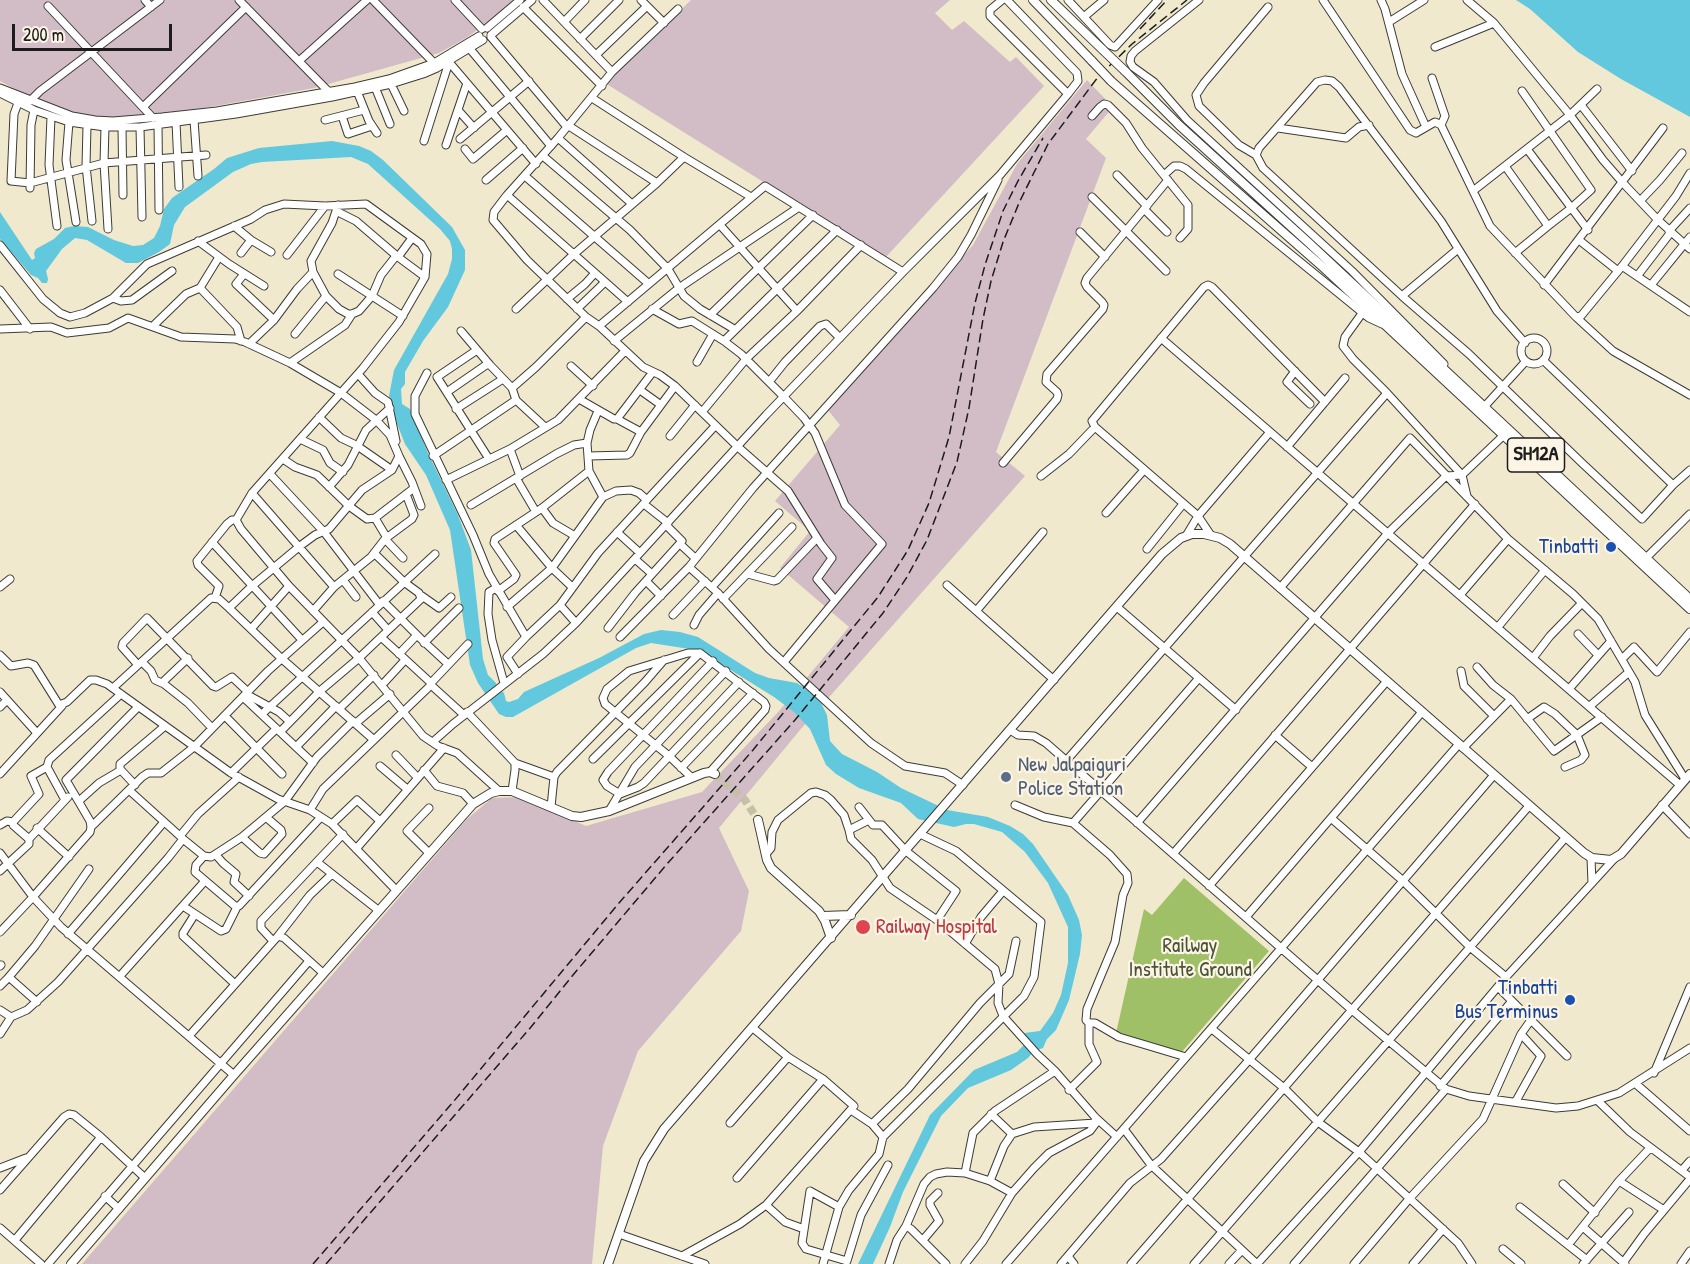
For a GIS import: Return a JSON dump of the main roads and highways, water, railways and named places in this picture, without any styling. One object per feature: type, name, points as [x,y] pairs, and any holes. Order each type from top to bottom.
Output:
[{"type":"main road","name":"SH12A","points":[[1033,0],[1111,81],[1311,257],[1572,499],[1581,514],[1613,545],[1640,568],[1656,578],[1690,609]]},
{"type":"main road","name":"SH12A","points":[[1052,0],[1179,125],[1485,406],[1690,599]]},
{"type":"main road","points":[[608,1264],[640,1170],[658,1137],[1167,549],[1186,536],[1209,534],[1225,541],[1591,858],[1614,859],[1621,854],[1685,779]]},
{"type":"main road","points":[[72,1264],[234,1075],[473,804],[499,791],[512,791],[572,816],[581,817],[609,811],[691,777],[713,773]]},
{"type":"main road","points":[[758,820],[771,868],[823,916],[831,938]]},
{"type":"main road","points":[[823,916],[851,915]]},
{"type":"water","points":[[1516,0],[1690,0],[1690,117],[1578,52],[1530,9]]},
{"type":"water","points":[[332,141],[359,146],[383,160],[452,227],[465,250],[465,270],[448,307],[423,341],[405,372],[405,384],[401,389],[402,404],[410,409],[458,515],[471,550],[483,659],[488,675],[504,693],[506,701],[518,699],[524,692],[599,658],[644,634],[661,630],[698,637],[755,673],[797,683],[819,699],[827,715],[830,741],[842,754],[877,772],[901,788],[947,810],[988,817],[1023,834],[1033,844],[1068,895],[1079,920],[1082,935],[1069,1000],[1056,1030],[1047,1039],[1043,1048],[1034,1051],[1011,1070],[968,1088],[941,1116],[903,1192],[873,1264],[858,1264],[930,1115],[974,1070],[1017,1052],[1024,1045],[1022,1035],[1024,1033],[1040,1031],[1053,1013],[1061,995],[1068,963],[1068,927],[1048,883],[1025,852],[1002,832],[974,824],[954,827],[918,819],[901,803],[859,788],[836,774],[826,765],[810,729],[794,712],[774,697],[696,650],[651,643],[636,648],[513,717],[499,714],[478,683],[470,665],[450,530],[426,475],[405,444],[389,396],[394,370],[448,274],[452,249],[450,241],[440,229],[368,164],[351,157],[251,164],[233,172],[185,207],[174,225],[170,244],[159,252],[138,263],[126,263],[87,240],[75,238],[62,249],[46,271],[47,283],[42,283],[31,275],[0,239],[0,212],[32,260],[35,258],[36,249],[54,239],[65,228],[74,226],[88,227],[114,240],[133,246],[143,245],[154,238],[164,209],[172,198],[227,158],[259,148]]},
{"type":"tunnel","points":[[715,774],[745,800],[758,820]]},
{"type":"railway","points":[[1140,29],[1167,0]]},
{"type":"railway","points":[[326,1264],[531,1027],[667,864],[795,720],[883,613],[907,577],[927,540],[957,462],[969,408],[991,281],[1003,242],[1019,203],[1048,144],[1098,77],[1132,44],[1187,0]]},
{"type":"railway","points":[[313,1264],[454,1101],[619,903],[753,750],[878,597],[908,550],[929,503],[949,437],[975,303],[985,265],[1003,211],[1043,138]]},
{"type":"place","name":"Tinbatti","points":[[1611,547]]},
{"type":"place","name":"New Jalpaiguri Police Station","points":[[1006,777]]},
{"type":"place","name":"Railway Hospital","points":[[863,927]]},
{"type":"place","name":"Tinbatti Bus Terminus","points":[[1570,1000]]},
{"type":"park label","name":"Railway Institute Ground","points":[[1190,958]]}]
